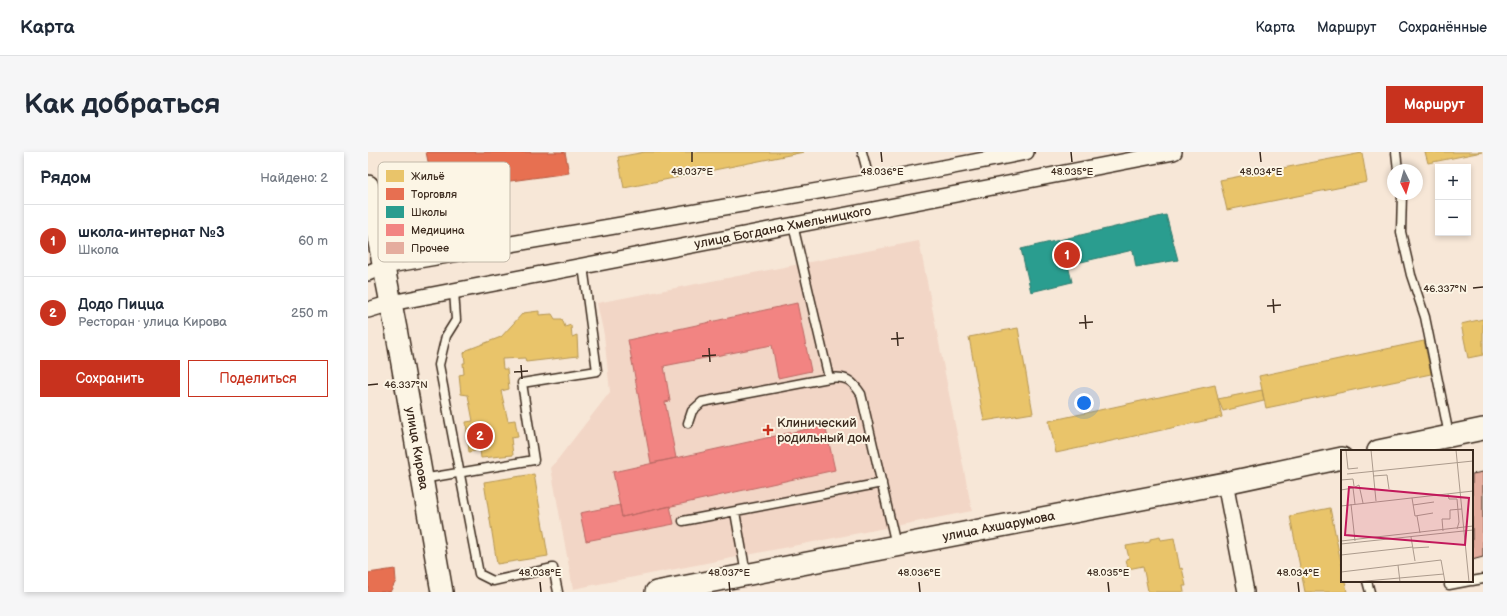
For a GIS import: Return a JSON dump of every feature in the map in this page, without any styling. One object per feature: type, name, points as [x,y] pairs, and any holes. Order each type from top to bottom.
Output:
[{"type":"street","points":[[510,246],[870,182],[1026,152]]},
{"type":"street","name":"улица Богдана Хмельницкого","points":[[368,310],[391,303],[454,290],[1174,152]]},
{"type":"street","name":"улица Кирова","points":[[368,186],[376,270],[391,303],[442,592]]},
{"type":"street","points":[[376,270],[421,262]]},
{"type":"street","points":[[1388,450],[1418,447],[1449,436],[1483,429]]},
{"type":"street","name":"улица Ахшарумова","points":[[656,592],[1225,483],[1341,458]]},
{"type":"street","points":[[1225,483],[1246,592]]},
{"type":"lane","points":[[862,152],[870,182]]},
{"type":"lane","points":[[1396,152],[1397,164]]},
{"type":"lane","points":[[1402,200],[1401,232],[1411,275],[1425,317],[1449,436]]},
{"type":"lane","points":[[793,225],[829,378]]},
{"type":"lane","points":[[422,479],[534,460],[522,383],[597,371],[583,266]]},
{"type":"lane","points":[[454,290],[456,320],[446,336],[439,365],[479,574],[493,581],[553,568],[558,592]]},
{"type":"lane","points":[[688,423],[692,411],[702,402],[829,378],[838,377],[848,379],[854,384],[861,394],[896,546]]},
{"type":"lane","points":[[683,521],[882,483]]},
{"type":"lane","points":[[735,512],[747,575]]},
{"type":"lane","points":[[1473,580],[1483,578]]},
{"type":"lane","points":[[1367,582],[1370,592]]},
{"type":"lane","points":[[1448,586],[1466,582]]},
{"type":"shaded area","name":"Клинический родильный дом","points":[[919,241],[972,511],[573,589],[551,468],[610,392],[604,335],[597,303]]},
{"type":"building: Жильё","points":[[645,152],[804,152],[624,188],[618,157]]},
{"type":"building: Жильё","points":[[1425,152],[1482,152],[1428,163]]},
{"type":"building: Жильё","points":[[1362,153],[1367,182],[1227,210],[1220,180]]},
{"type":"building: Жильё","points":[[539,311],[539,315],[552,314],[555,319],[562,319],[565,327],[571,325],[572,337],[577,335],[578,356],[526,362],[525,358],[502,359],[503,369],[507,369],[509,389],[501,391],[508,421],[515,420],[518,437],[511,438],[513,455],[481,458],[480,450],[469,452],[466,422],[473,421],[468,395],[461,394],[459,375],[464,374],[464,353],[467,350],[501,337],[523,313]]},
{"type":"building: Жильё","points":[[1483,319],[1483,355],[1468,358],[1461,324]]},
{"type":"building: Жильё","points":[[1018,328],[1033,413],[984,421],[969,337]]},
{"type":"building: Жильё","points":[[1424,341],[1431,374],[1266,408],[1259,376]]},
{"type":"building: Жильё","points":[[1215,385],[1222,417],[1056,453],[1049,421]]},
{"type":"building: Жильё","points":[[1262,390],[1264,401],[1223,411],[1218,399]]},
{"type":"building: Жильё","points":[[534,474],[548,556],[497,564],[484,482]]},
{"type":"building: Жильё","points":[[1330,508],[1341,562],[1341,582],[1345,582],[1347,592],[1305,592],[1290,516]]},
{"type":"building: Жильё","points":[[1160,537],[1161,540],[1174,538],[1180,569],[1182,568],[1186,586],[1183,586],[1184,592],[1150,592],[1148,591],[1143,566],[1128,569],[1126,559],[1129,558],[1126,546],[1150,542],[1150,539]]},
{"type":"building: Торговля","points":[[426,152],[565,152],[569,173],[510,181],[510,162],[428,162]]},
{"type":"building: Торговля","points":[[395,569],[396,581],[390,592],[368,592],[368,573]]},
{"type":"building: Школы","points":[[1166,215],[1178,260],[1136,267],[1133,250],[1068,265],[1072,282],[1031,292],[1021,249]]},
{"type":"building: Медицина","points":[[797,303],[811,371],[778,378],[772,345],[664,366],[670,401],[665,402],[676,458],[651,463],[628,340]]},
{"type":"building: Медицина","points":[[825,425],[835,470],[622,517],[613,472]]},
{"type":"building: Медицина","points":[[620,505],[622,517],[670,506],[674,524],[586,541],[580,513]]},
{"type":"building: Прочее","points":[[1483,472],[1483,557],[1473,560],[1473,474]]},
{"type":"place","name":"школа-интернат №3","points":[[1067,255]]},
{"type":"place","name":"Клинический родильный дом","points":[[768,430]]},
{"type":"place","name":"Додо Пицца","points":[[480,436]]}]
